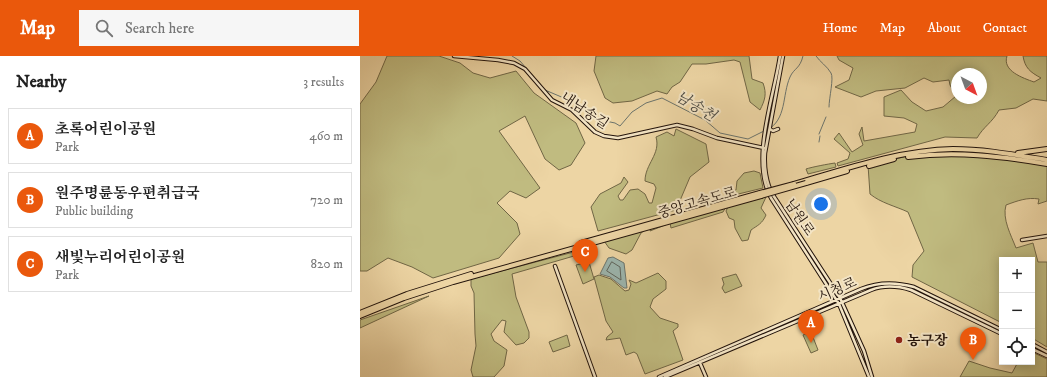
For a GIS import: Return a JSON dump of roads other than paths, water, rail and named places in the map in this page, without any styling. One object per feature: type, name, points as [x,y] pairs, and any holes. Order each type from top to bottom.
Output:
[{"type":"highway","name":"중앙고속도로","points":[[360,316],[404,298],[446,284],[884,159],[917,152],[952,149],[999,153],[1047,160]]},
{"type":"highway","points":[[999,153],[1028,153],[1047,150]]},
{"type":"highway","name":"중앙고속도로","points":[[360,313],[438,284],[890,160],[924,155],[985,154],[1047,164]]},
{"type":"street","name":"내남송길","points":[[454,56],[498,60],[514,64],[525,69],[552,100],[572,110],[594,132],[604,136],[618,138],[677,125],[693,128],[717,138],[764,149]]},
{"type":"street","name":"남원로","points":[[764,149],[771,124],[781,57]]},
{"type":"street","name":"남원로","points":[[781,57],[767,123],[764,149],[765,184],[771,198],[792,226],[840,298],[864,350],[872,377]]},
{"type":"street","points":[[770,129],[773,131],[778,129]]},
{"type":"street","name":"남원로","points":[[792,226],[837,300],[869,377]]},
{"type":"street","points":[[1022,240],[1047,236]]},
{"type":"street","points":[[555,266],[595,377]]},
{"type":"street","name":"시청로","points":[[665,377],[868,286],[884,284],[918,289],[999,332]]},
{"type":"street","name":"시청로","points":[[764,333],[839,304],[875,288],[897,285]]},
{"type":"street","name":"시청로","points":[[985,324],[999,329]]},
{"type":"street","points":[[1035,346],[1047,352]]},
{"type":"street","points":[[1035,350],[1047,356]]},
{"type":"street","points":[[700,361],[706,377]]},
{"type":"street","name":"시청로","points":[[659,377],[700,361]]},
{"type":"water","points":[[613,257],[624,263],[627,288],[624,288],[610,277],[600,274],[608,258]]},
{"type":"waterway","name":"남송천","points":[[512,56],[520,61],[545,90],[585,107],[591,118],[615,123],[620,126],[632,112],[646,103],[662,98],[705,120],[720,133],[748,139],[764,131]]},
{"type":"waterway","name":"남송천","points":[[767,130],[773,126],[781,114],[790,77],[799,66],[803,56]]},
{"type":"waterway","points":[[816,56],[832,76],[829,107]]},
{"type":"waterway","points":[[819,134],[826,117]]},
{"type":"waterway","points":[[819,142],[820,136]]},
{"type":"place","name":"새빛누리어린이공원","points":[[585,272]]},
{"type":"place","name":"농구장","points":[[899,340]]},
{"type":"place","name":"초록어린이공원","points":[[811,343]]},
{"type":"place","name":"원주명륜동우편취급국","points":[[973,360]]}]
